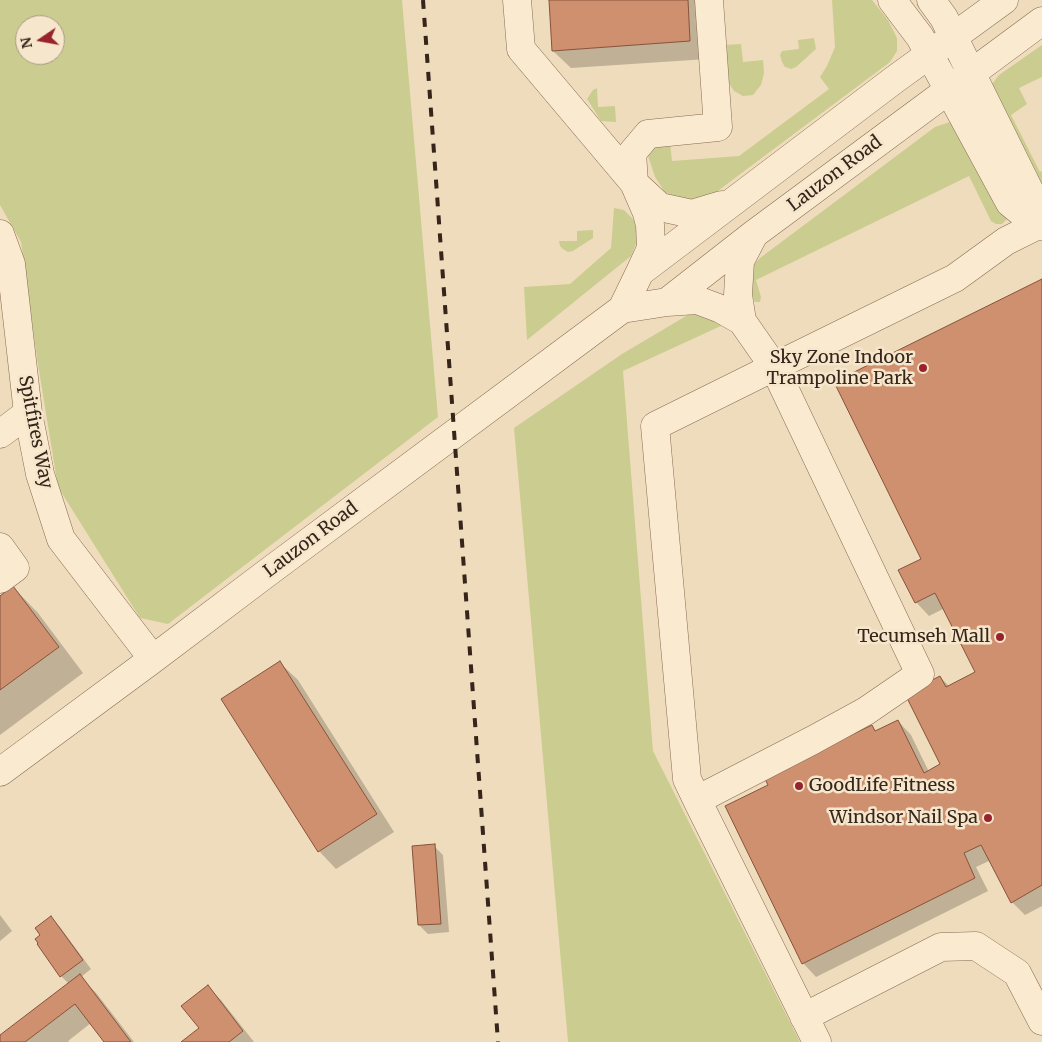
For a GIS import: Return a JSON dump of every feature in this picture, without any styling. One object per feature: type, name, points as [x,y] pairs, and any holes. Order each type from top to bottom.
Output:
[{"type":"street","points":[[517,0],[520,49],[634,183],[660,207],[692,214],[733,202]]},
{"type":"street","points":[[640,272],[651,248],[650,232],[648,213],[634,183],[632,153],[648,134],[718,127],[710,0]]},
{"type":"street","points":[[892,0],[920,37],[1010,202],[1040,225]]},
{"type":"street","points":[[931,0],[954,36],[1033,198],[1040,225]]},
{"type":"street","name":"Lauzon Road","points":[[0,772],[622,309],[640,272],[929,54],[1004,0]]},
{"type":"street","name":"Lauzon Road","points":[[622,309],[667,302],[754,234],[1042,21]]},
{"type":"street","points":[[817,1042],[686,779],[655,426],[955,278],[1006,241],[1040,225]]},
{"type":"street","name":"Spitfires Way","points":[[0,234],[11,264],[28,413],[40,474],[61,539],[153,659]]},
{"type":"street","points":[[742,321],[738,294],[740,261],[754,234]]},
{"type":"street","points":[[667,302],[697,300],[721,309],[742,321],[774,367],[920,674],[866,711],[697,800]]},
{"type":"street","points":[[0,434],[28,413]]},
{"type":"street","points":[[0,546],[16,568],[0,579]]},
{"type":"street","points":[[804,1017],[941,947],[976,946],[1017,972],[1042,1021]]},
{"type":"green space","points":[[0,0],[402,0],[438,417],[168,624],[140,618],[58,487],[37,358],[21,242],[0,205]]},
{"type":"green space","points":[[832,0],[872,0],[888,20],[897,38],[897,51],[890,62],[707,199],[695,201],[679,199],[665,192],[655,177],[648,156],[653,148],[670,143],[672,161],[739,156],[829,89],[820,77],[835,47]]},
{"type":"green space","points":[[814,38],[816,49],[796,67],[791,69],[785,67],[780,55],[782,51],[799,49],[798,40]]},
{"type":"green space","points":[[741,44],[743,62],[763,60],[764,73],[761,85],[753,95],[743,96],[734,91],[729,83],[725,45]]},
{"type":"green space","points":[[1042,45],[1042,77],[1019,88],[1027,104],[1011,115],[1040,172],[1042,171],[1042,192],[992,98],[992,84],[999,75]]},
{"type":"green space","points":[[597,88],[598,107],[615,106],[616,122],[601,121],[587,99],[593,90]]},
{"type":"green space","points":[[953,121],[963,130],[1007,219],[1002,224],[996,224],[991,221],[969,176],[756,280],[761,297],[760,302],[755,302],[748,284],[750,269],[760,258],[935,127]]},
{"type":"green space","points":[[614,208],[624,210],[634,220],[639,236],[631,256],[527,340],[524,287],[570,284],[611,248]]},
{"type":"green space","points":[[593,230],[593,238],[573,251],[568,252],[560,246],[559,241],[577,241],[577,231]]},
{"type":"green space","points":[[703,306],[723,325],[623,371],[653,751],[800,1042],[568,1042],[514,428],[622,354]]},
{"type":"building","points":[[549,0],[688,0],[690,41],[552,51]]},
{"type":"building","name":"Tecumseh Mall","points":[[1042,279],[1042,885],[1011,903],[981,845],[964,853],[975,878],[802,964],[725,806],[768,785],[764,777],[872,725],[875,731],[898,720],[924,773],[940,764],[905,694],[940,676],[946,687],[975,672],[935,593],[915,603],[898,570],[921,559],[834,382]]},
{"type":"building","points":[[13,586],[59,647],[0,690],[0,596]]},
{"type":"building","points":[[280,661],[377,814],[318,852],[221,699]]},
{"type":"building","points":[[435,844],[441,924],[418,925],[412,846]]},
{"type":"building","points":[[51,916],[83,960],[60,977],[35,939],[40,935],[35,928]]},
{"type":"building","points":[[80,974],[131,1042],[104,1042],[75,1004],[25,1042],[0,1042],[0,1035]]},
{"type":"building","points":[[208,985],[243,1031],[229,1042],[181,1042],[199,1028],[181,1006]]},
{"type":"railway","points":[[423,0],[498,1042]]},
{"type":"place","name":"Sky Zone Indoor Trampoline Park","points":[[923,368]]},
{"type":"place","name":"Tecumseh Mall","points":[[1000,637]]},
{"type":"place","name":"GoodLife Fitness","points":[[799,786]]},
{"type":"place","name":"Windsor Nail Spa","points":[[988,818]]}]
